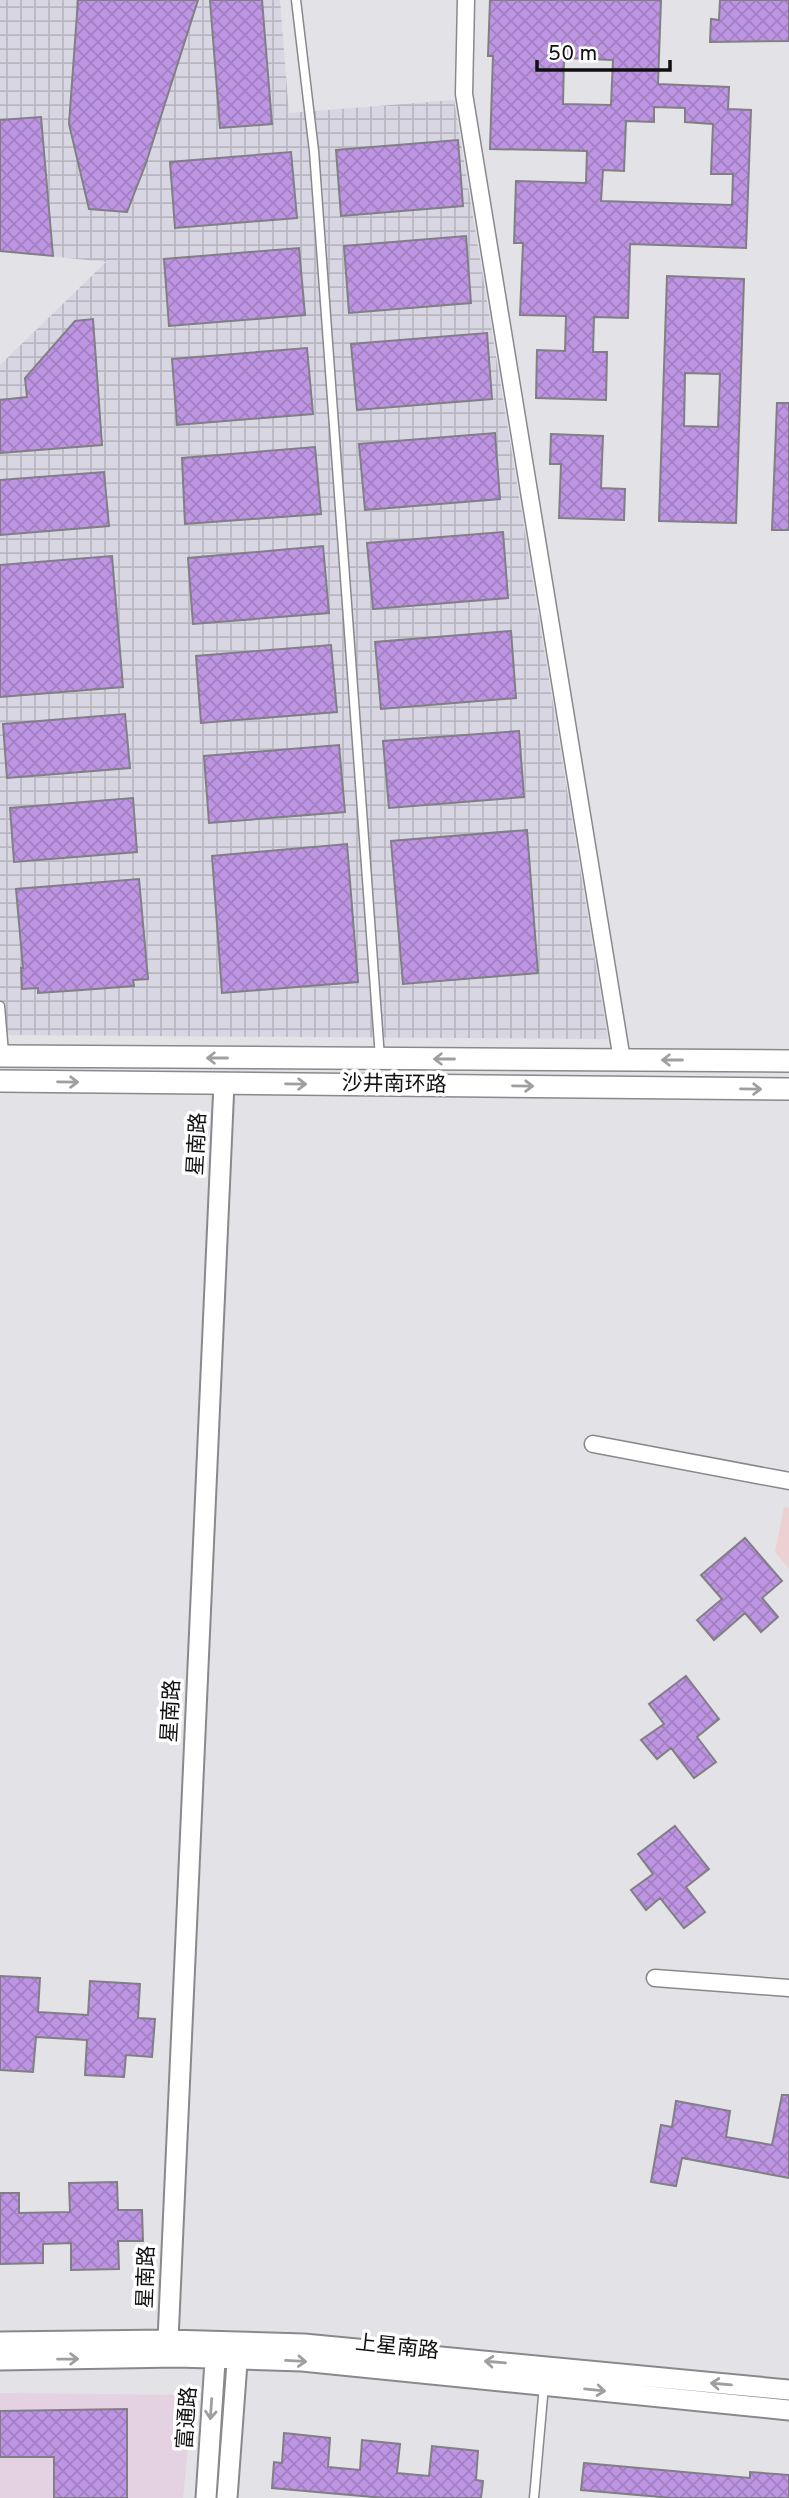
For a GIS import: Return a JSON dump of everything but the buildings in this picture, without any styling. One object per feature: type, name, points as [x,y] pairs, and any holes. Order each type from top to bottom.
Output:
[{"type":"main road","name":"沙井南环路","points":[[2,1056],[789,1061]]},
{"type":"main road","name":"沙井南环路","points":[[0,1081],[789,1089]]},
{"type":"street","points":[[466,0],[464,94],[622,1060]]},
{"type":"street","name":"星南路","points":[[168,2340],[224,1083]]},
{"type":"street","points":[[593,1444],[789,1481]]},
{"type":"street","points":[[655,1978],[789,1988]]},
{"type":"street","name":"上星南路","points":[[0,2342],[168,2340],[215,2350]]},
{"type":"street","name":"上星南路","points":[[0,2360],[318,2345],[789,2390]]},
{"type":"street","name":"富通路","points":[[206,2498],[215,2350]]},
{"type":"street","points":[[227,2498],[237,2350]]},
{"type":"street","name":"上星南路","points":[[237,2350],[302,2361],[789,2410]]},
{"type":"lane","points":[[296,0],[314,151],[380,1058]]},
{"type":"lane","points":[[0,1006],[2,1056]]},
{"type":"lane","points":[[534,2498],[544,2385]]},
{"type":"shaded area","points":[[0,0],[280,0],[289,113],[454,100],[608,1039],[0,1035],[0,365],[106,262],[0,251]]},
{"type":"shaded area","points":[[784,1507],[789,1508],[789,1569],[775,1552]]},
{"type":"shaded area","points":[[0,2393],[193,2395],[183,2498],[0,2498]]}]
